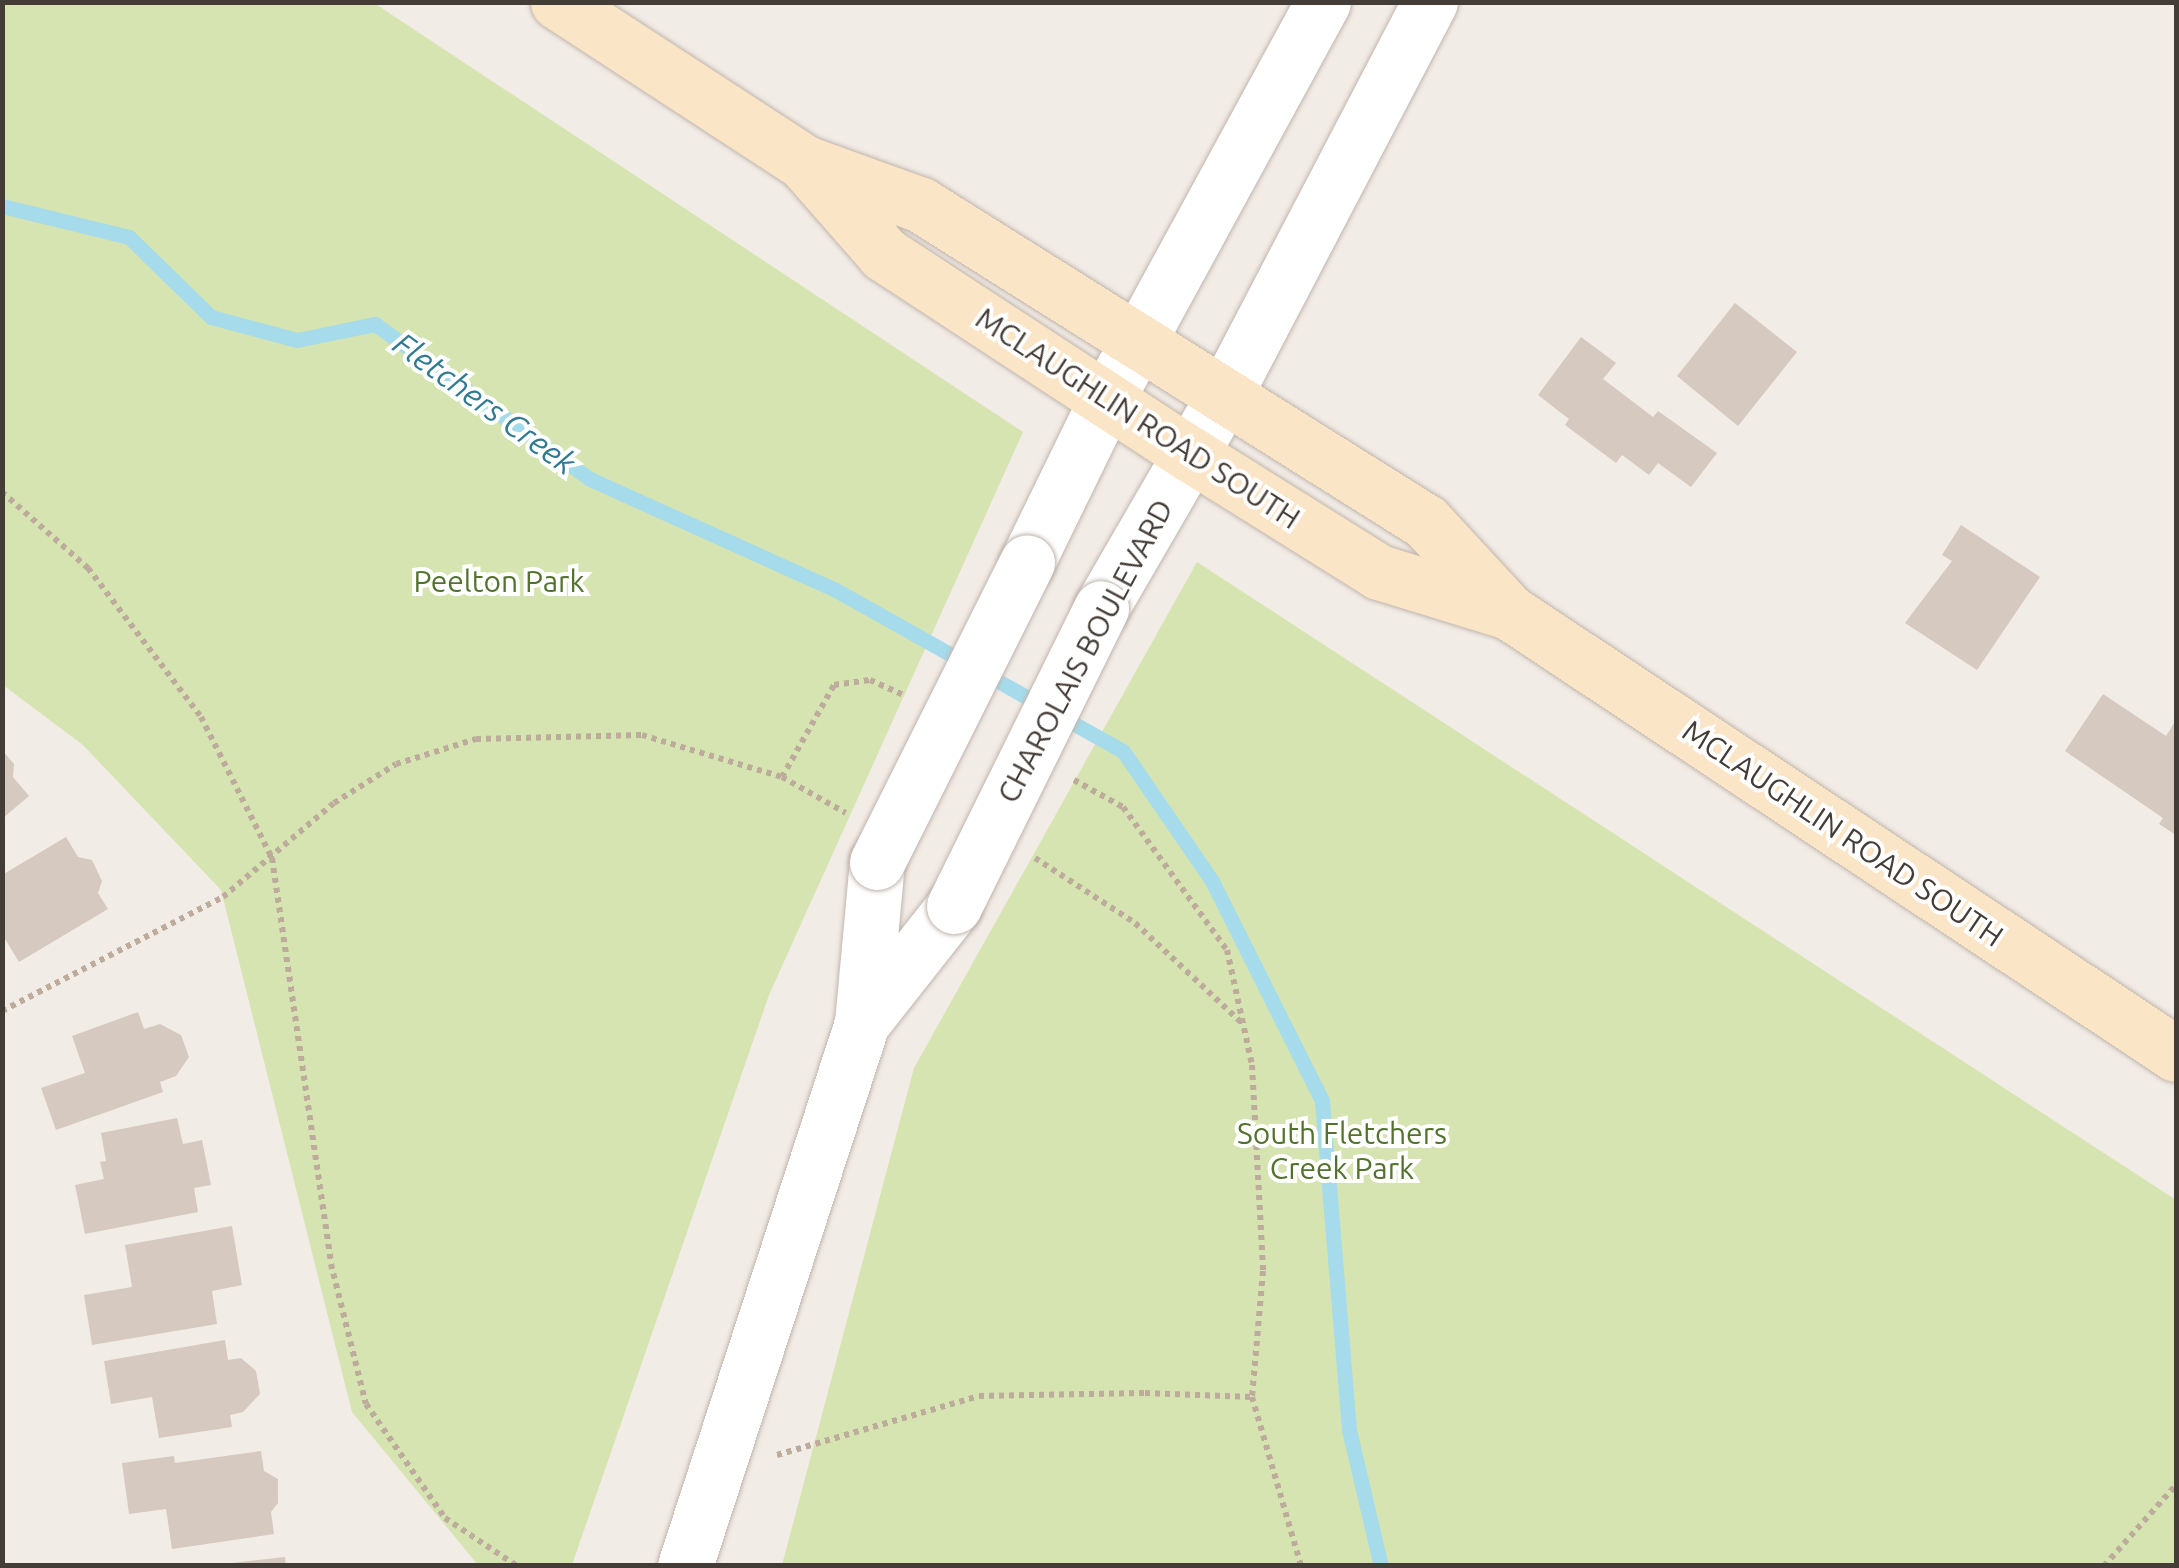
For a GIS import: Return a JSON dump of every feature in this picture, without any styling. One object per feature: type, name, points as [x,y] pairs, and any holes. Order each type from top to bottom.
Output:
[{"type":"main road","name":"MCLAUGHLIN ROAD SOUTH","points":[[558,2],[804,164],[922,205],[1226,392],[1426,522],[1509,612],[2176,1054]]},
{"type":"main road","name":"MCLAUGHLIN ROAD SOUTH","points":[[804,164],[884,254],[1190,454],[1379,572],[1509,612]]},
{"type":"street","name":"CHAROLAIS BOULEVARD","points":[[684,1566],[862,1023],[886,845],[1106,400],[1323,2]]},
{"type":"street","name":"CHAROLAIS BOULEVARD","points":[[862,1023],[954,906],[1101,608],[1226,392],[1430,2]]},
{"type":"path","points":[[2,492],[88,568],[201,718],[272,858],[331,1264],[366,1404],[445,1518],[517,1566]]},
{"type":"path","points":[[782,777],[841,811],[886,845]]},
{"type":"path","points":[[992,830],[1135,923],[1244,1024]]},
{"type":"path","points":[[715,1472],[979,1396],[1146,1393],[1252,1397]]},
{"type":"path","points":[[2104,1566],[2176,1485]]},
{"type":"green space","name":"Peelton Park","points":[[2,3],[374,3],[1023,432],[769,995],[572,1565],[478,1565],[352,1412],[221,890],[83,745],[3,685]]},
{"type":"green space","name":"South Fletchers Creek Park","points":[[1197,562],[2176,1200],[2176,1565],[782,1565],[914,1068]]},
{"type":"building","points":[[1735,303],[1797,352],[1738,426],[1677,376]]},
{"type":"building","points":[[1581,337],[1616,363],[1603,379],[1653,417],[1658,411],[1717,453],[1691,487],[1658,463],[1649,475],[1622,455],[1616,463],[1565,425],[1569,419],[1538,395]]},
{"type":"building","points":[[1961,525],[2040,577],[1977,670],[1905,623],[1952,561],[1942,555]]},
{"type":"building","points":[[2103,694],[2166,736],[2176,720],[2176,835],[2159,824],[2163,818],[2065,751]]},
{"type":"building","points":[[3,751],[14,764],[13,777],[29,796],[3,818]]},
{"type":"building","points":[[66,837],[78,857],[92,860],[102,881],[98,893],[108,909],[19,962],[2,934],[2,875]]},
{"type":"building","points":[[138,1012],[144,1029],[160,1024],[181,1035],[189,1057],[176,1076],[160,1082],[163,1092],[56,1130],[41,1088],[85,1073],[72,1036]]},
{"type":"building","points":[[177,1118],[183,1144],[202,1140],[211,1185],[194,1188],[198,1212],[85,1234],[75,1185],[104,1179],[100,1162],[106,1161],[101,1133]]},
{"type":"building","points":[[232,1226],[242,1285],[212,1291],[217,1324],[92,1345],[84,1295],[132,1287],[125,1245]]},
{"type":"building","points":[[225,1340],[228,1360],[241,1358],[256,1371],[260,1394],[243,1412],[230,1415],[232,1427],[159,1438],[152,1397],[111,1404],[104,1361]]},
{"type":"building","points":[[261,1451],[264,1471],[278,1479],[278,1503],[271,1512],[274,1534],[172,1549],[166,1509],[129,1514],[122,1463],[174,1456],[175,1463]]},
{"type":"building","points":[[285,1557],[286,1566],[231,1566],[231,1563]]},
{"type":"waterway","name":"Fletchers Creek","points":[[2,206],[129,237],[211,317],[297,340],[375,324],[590,479],[834,589],[1123,751],[1212,881],[1322,1101],[1349,1430],[1381,1566]]}]
